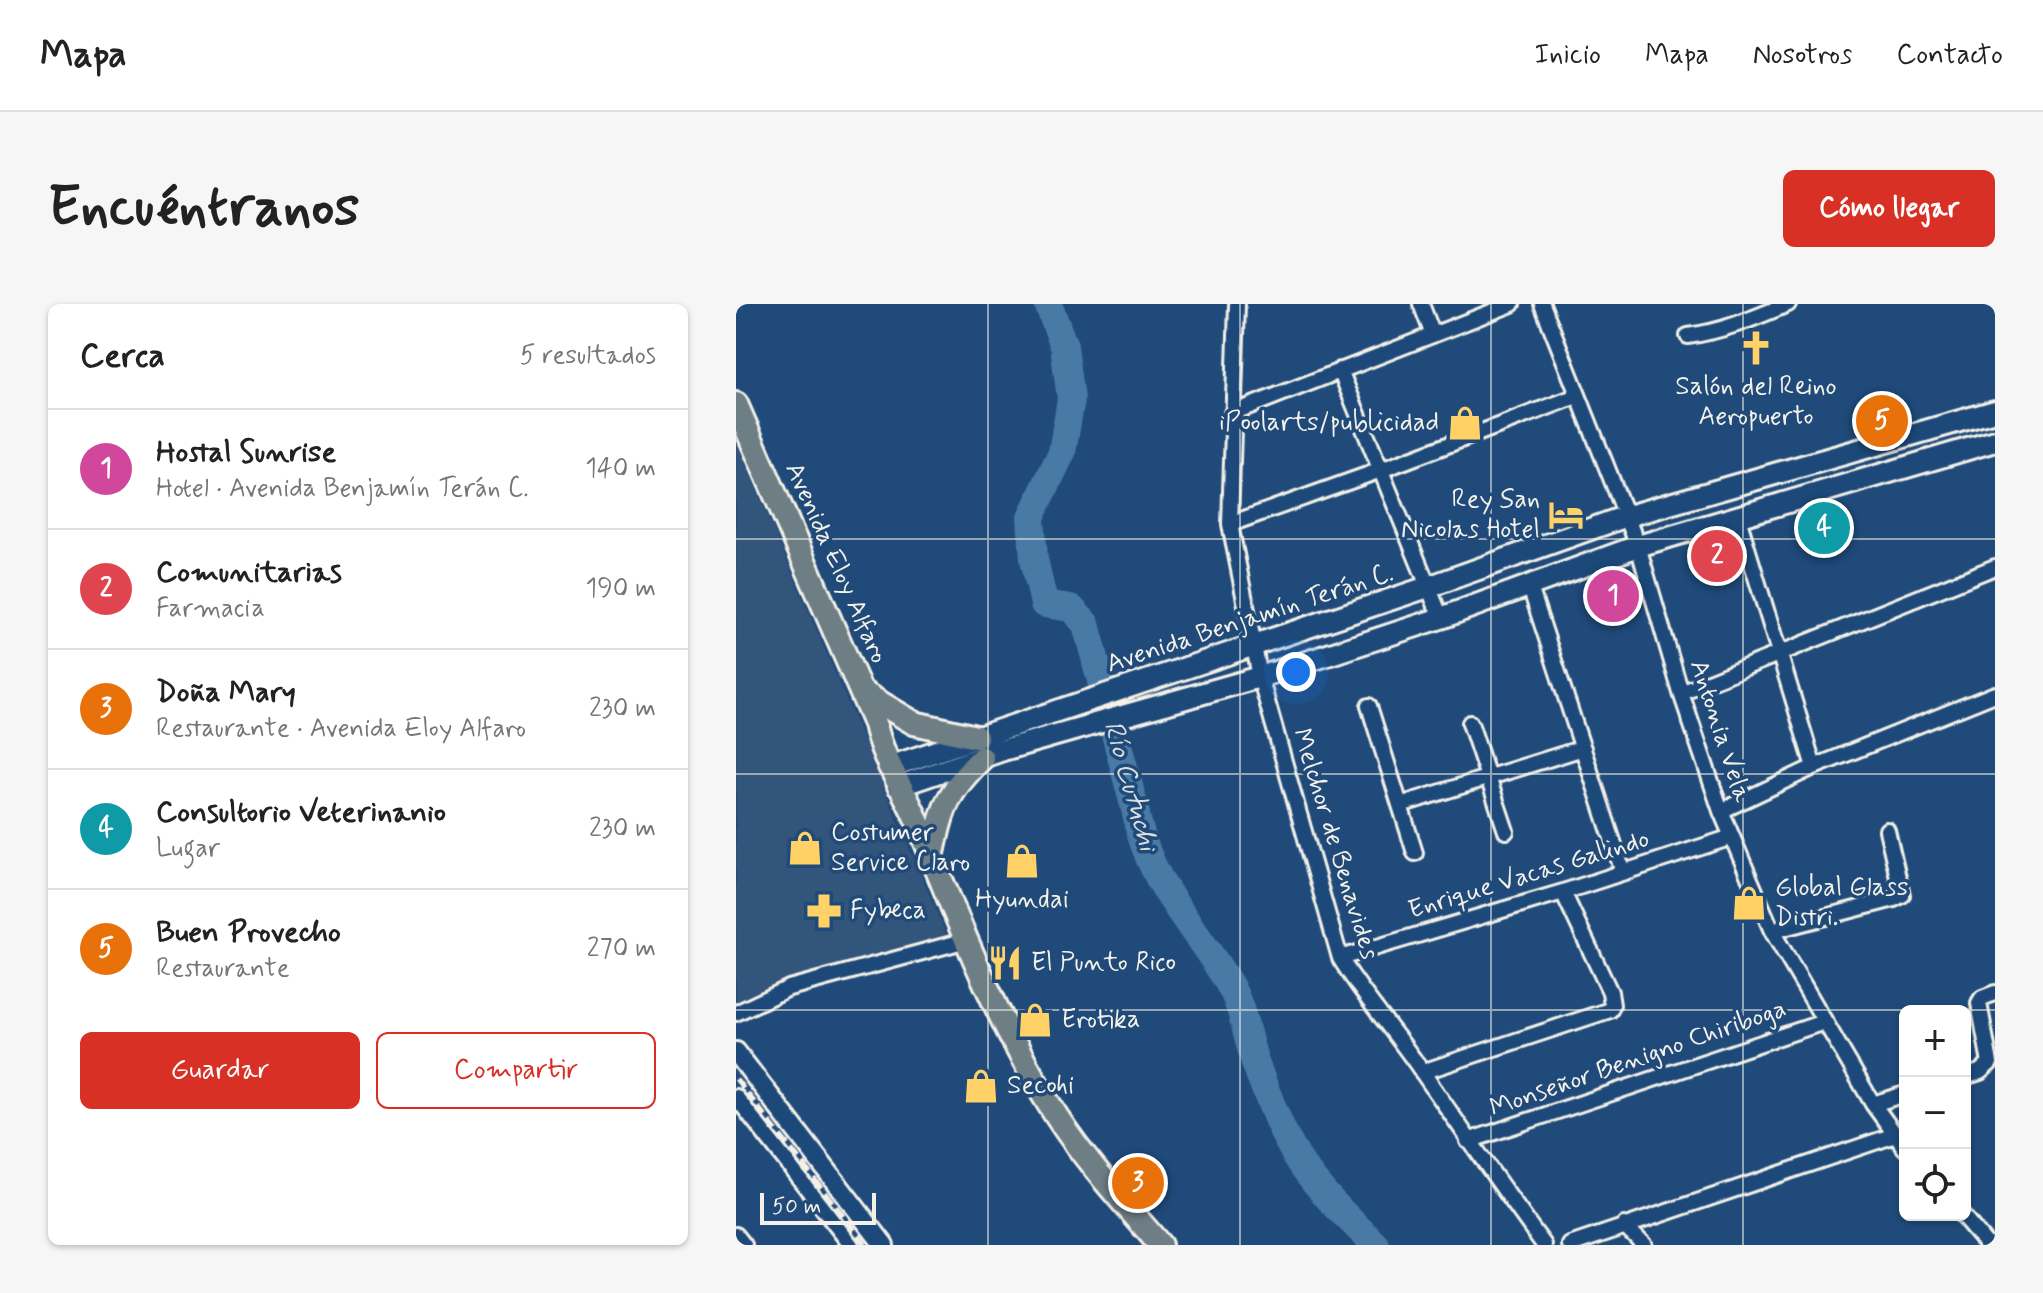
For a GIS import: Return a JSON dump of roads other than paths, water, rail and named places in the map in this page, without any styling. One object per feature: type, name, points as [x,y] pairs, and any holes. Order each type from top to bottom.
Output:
[{"type":"main road","name":"Avenida Eloy Alfaro","points":[[736,404],[862,692],[880,746],[916,817],[994,1002],[1058,1118],[1096,1170],[1160,1245]]},
{"type":"main road","name":"Avenida Benjamín Terán C.","points":[[987,748],[1000,729],[1428,587],[1624,517],[1995,411]]},
{"type":"main road","name":"Avenida Eloy Alfaro","points":[[736,439],[796,570],[863,735],[880,746]]},
{"type":"main road","name":"Avenida Benjamín Terán C.","points":[[894,777],[987,748],[1254,678],[1441,618],[1638,546],[1995,441]]},
{"type":"main road","points":[[862,692],[914,723],[987,748],[957,782],[941,815],[932,858]]},
{"type":"street","name":"Melchor de Benavides","points":[[1237,304],[1230,524],[1246,648],[1340,958],[1544,1245]]},
{"type":"street","points":[[1421,304],[1433,335]]},
{"type":"street","points":[[1232,413],[1512,304]]},
{"type":"street","name":"Antonia Vela","points":[[1542,304],[1638,546],[1681,693],[1721,811],[1772,931],[1873,1104],[1899,1140]]},
{"type":"street","points":[[1688,336],[1743,323],[1788,304]]},
{"type":"street","points":[[1340,370],[1441,618]]},
{"type":"street","points":[[1230,524],[1577,396]]},
{"type":"street","points":[[1738,518],[1814,767]]},
{"type":"street","points":[[1681,693],[1995,567]]},
{"type":"street","points":[[1530,587],[1623,872]]},
{"type":"street","points":[[1721,811],[1814,767],[1995,694]]},
{"type":"street","points":[[1369,706],[1415,853]]},
{"type":"street","points":[[1470,723],[1506,831]]},
{"type":"street","points":[[1400,805],[1583,748]]},
{"type":"street","points":[[1772,931],[1902,895],[1887,830]]},
{"type":"street","name":"Enrique Vacas Galindo","points":[[1340,958],[1563,892],[1732,837]]},
{"type":"street","points":[[1422,1072],[1606,1013],[1612,1005],[1610,992],[1563,892]]},
{"type":"street","points":[[736,1013],[789,988],[967,940]]},
{"type":"street","points":[[1971,1075],[1990,1063],[1979,1003],[1982,998],[1995,993]]},
{"type":"street","name":"Monseñor Benigno Chiriboga","points":[[1468,1141],[1824,1022]]},
{"type":"street","points":[[736,1052],[884,1245]]},
{"type":"street","points":[[1873,1104],[1899,1096]]},
{"type":"street","points":[[736,1097],[851,1245]]},
{"type":"street","points":[[1570,1245],[1895,1135]]},
{"type":"street","points":[[1967,1221],[1987,1245]]},
{"type":"street","points":[[1624,1225],[1644,1245]]},
{"type":"street","points":[[736,1235],[744,1245]]},
{"type":"waterway","name":"Río Cutuchi","points":[[1048,304],[1064,346],[1071,399],[1062,452],[1031,517],[1034,559],[1044,604],[1071,608],[1086,624],[1141,836],[1150,860],[1173,901],[1234,993],[1256,1065],[1286,1138],[1315,1182],[1376,1245]]},
{"type":"railway","points":[[736,1079],[866,1245]]},
{"type":"place","name":"Salón del Reino Aeropuerto","points":[[1756,348]]},
{"type":"place","name":"Buen Provecho","points":[[1882,421]]},
{"type":"place","name":"iPoolarts/publicidad","points":[[1465,423]]},
{"type":"place","name":"Rey San Nicolas Hotel","points":[[1566,515]]},
{"type":"place","name":"Consultorio Veterinanio","points":[[1824,528]]},
{"type":"place","name":"Comunitarias","points":[[1717,556]]},
{"type":"place","name":"Hostal Sunrise","points":[[1613,596]]},
{"type":"place","name":"Costumer Service Claro","points":[[805,848]]},
{"type":"place","name":"Hyundai","points":[[1022,861]]},
{"type":"place","name":"Global Glass Distri.","points":[[1749,903]]},
{"type":"place","name":"Fybeca","points":[[824,911]]},
{"type":"place","name":"El Punto Rico","points":[[1005,963]]},
{"type":"place","name":"Erotika","points":[[1035,1020]]},
{"type":"place","name":"Secohi","points":[[981,1086]]},
{"type":"place","name":"Doña Mary","points":[[1138,1183]]}]
